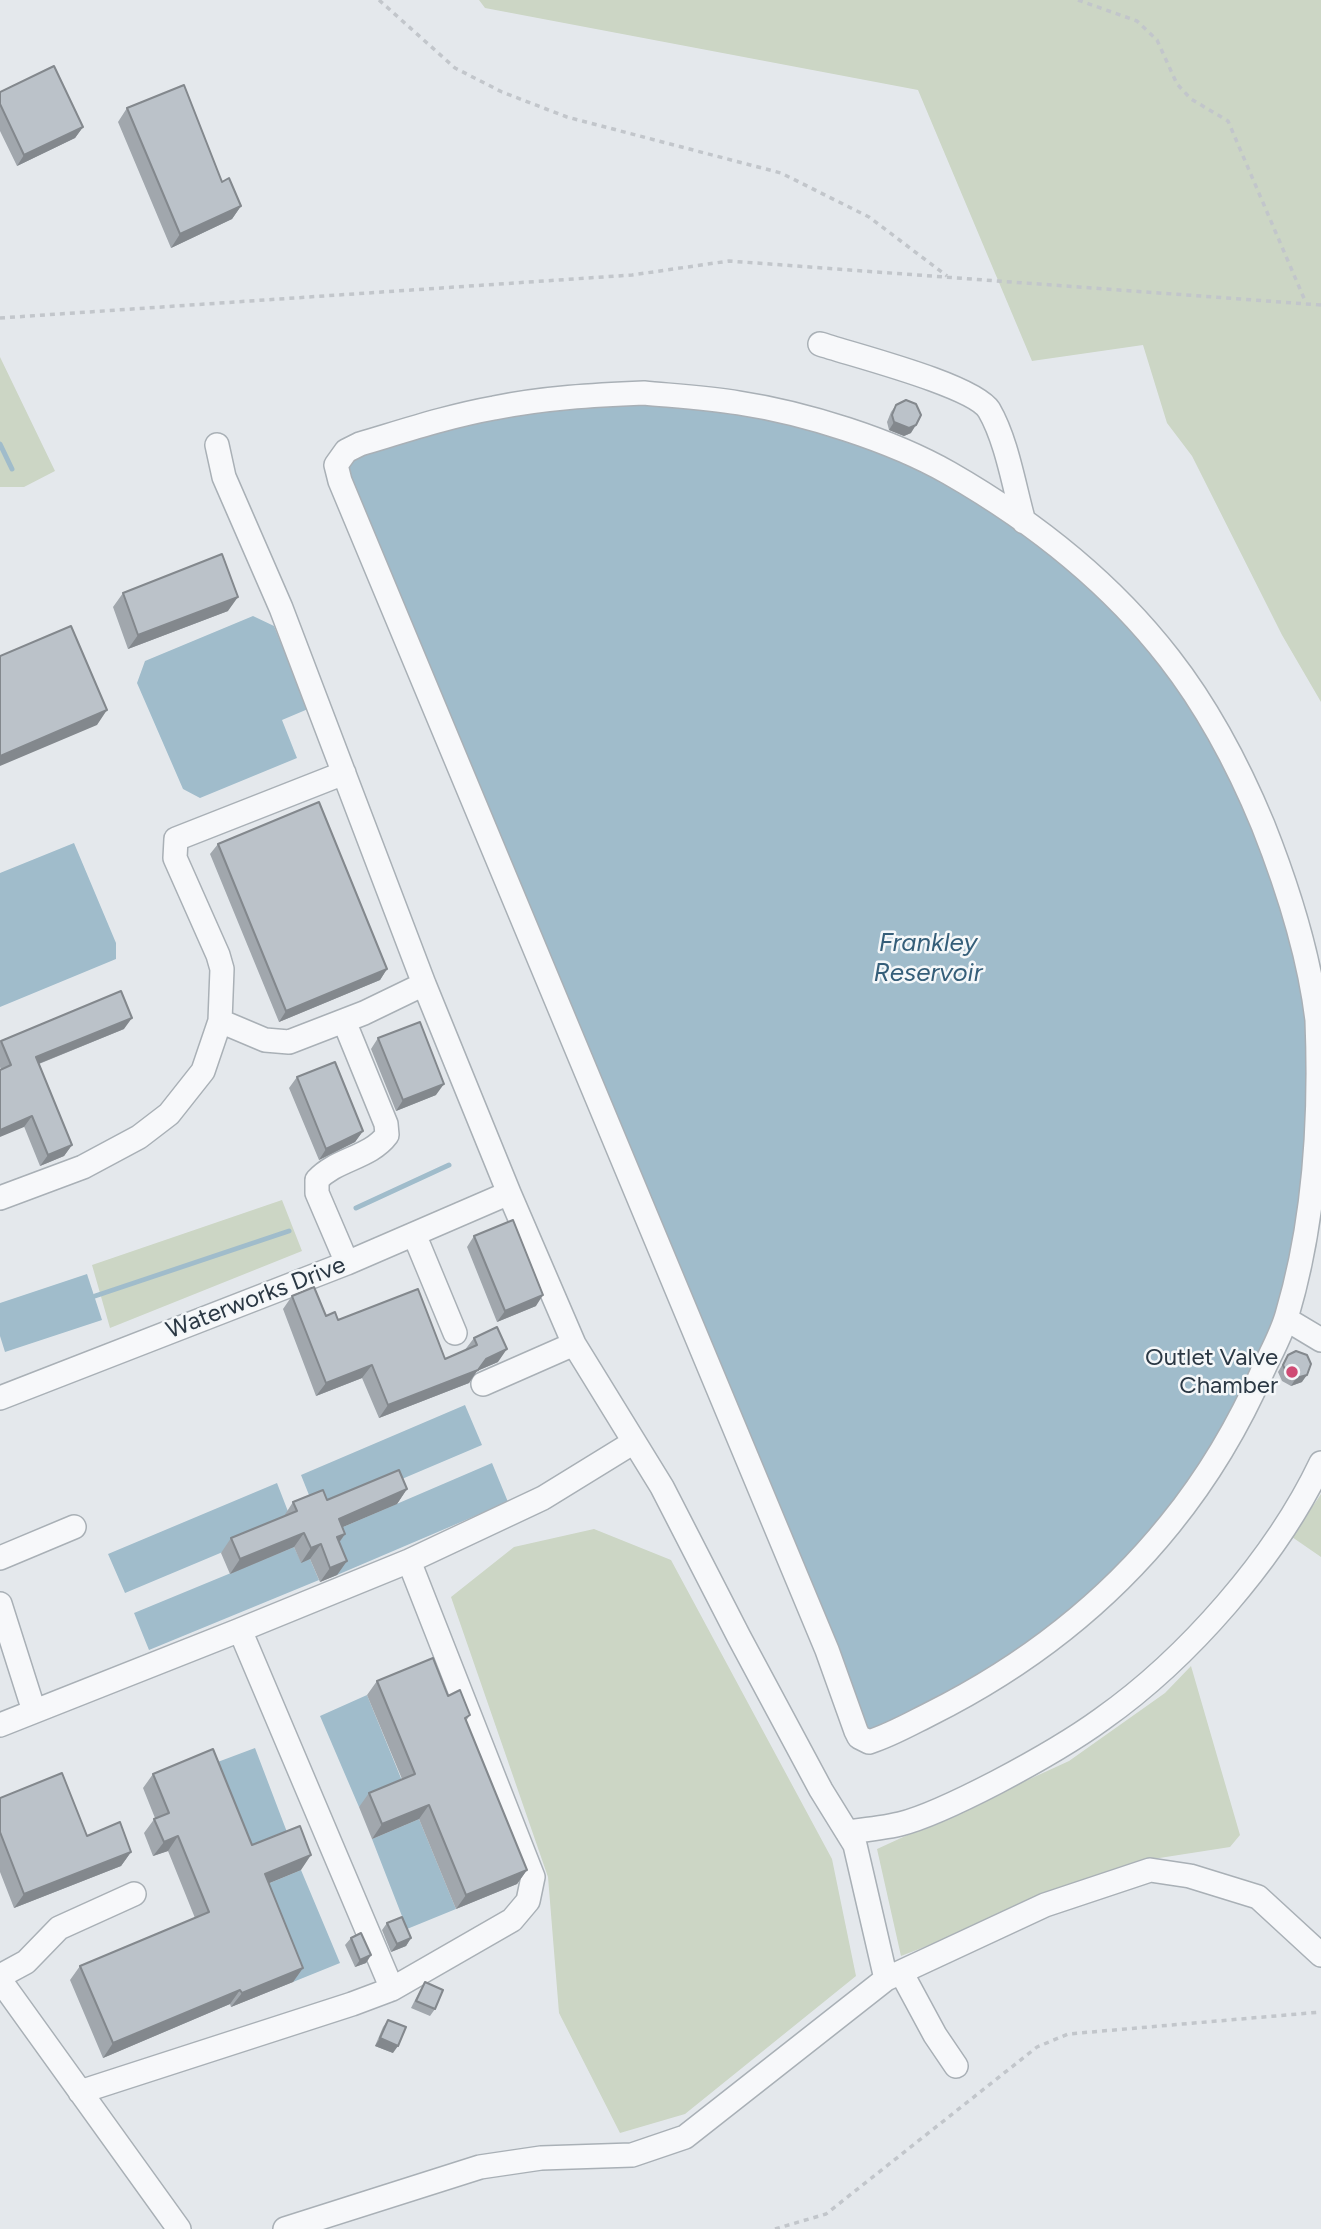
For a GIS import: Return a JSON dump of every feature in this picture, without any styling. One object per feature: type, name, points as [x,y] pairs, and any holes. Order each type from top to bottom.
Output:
[{"type":"lane","points":[[820,344],[956,387],[987,407],[999,432],[1024,522]]},
{"type":"lane","points":[[643,393],[744,404],[807,418],[916,456],[993,499],[1082,566],[1139,623],[1170,659],[1212,722],[1241,777],[1280,867],[1298,926],[1317,1020],[1320,1100],[1316,1173],[1306,1236],[1286,1319],[1245,1411],[1216,1463],[1149,1550],[1100,1601],[1044,1647],[986,1684],[881,1738],[869,1742],[859,1737],[821,1637],[340,481],[336,465],[346,451],[360,444],[450,417],[542,401],[643,393]]},
{"type":"lane","points":[[216,445],[224,477],[282,608],[424,984],[509,1193],[575,1344],[662,1487],[821,1790],[855,1845],[894,1975],[956,2066]]},
{"type":"lane","points":[[0,1198],[83,1167],[139,1137],[169,1114],[203,1071],[220,1021],[222,970],[218,955],[175,858],[176,839],[344,773]]},
{"type":"lane","points":[[220,1021],[265,1040],[289,1042],[344,1021],[424,984]]},
{"type":"lane","points":[[344,1021],[386,1124],[387,1135],[376,1147],[324,1172],[317,1180],[317,1193],[347,1262]]},
{"type":"lane","name":"Waterworks Drive","points":[[0,1398],[347,1262],[509,1193]]},
{"type":"lane","points":[[414,1234],[455,1333]]},
{"type":"lane","points":[[1286,1319],[1321,1340]]},
{"type":"lane","points":[[483,1384],[575,1344]]},
{"type":"lane","points":[[0,1725],[409,1561],[543,1497],[634,1442]]},
{"type":"lane","points":[[847,1832],[901,1824],[970,1796],[1029,1765],[1102,1719],[1163,1670],[1225,1605],[1292,1517],[1321,1463]]},
{"type":"lane","points":[[0,1558],[74,1527]]},
{"type":"lane","points":[[80,2092],[392,1989],[512,1920],[528,1901],[533,1877],[409,1561]]},
{"type":"lane","points":[[0,1604],[34,1711]]},
{"type":"lane","points":[[240,1630],[392,1989]]},
{"type":"lane","points":[[285,2229],[480,2167],[541,2158],[632,2155],[685,2137],[894,1975],[1045,1905],[1150,1870],[1190,1876],[1258,1897],[1321,1955]]},
{"type":"lane","points":[[134,1894],[59,1928],[26,1962],[0,1978],[179,2229]]},
{"type":"path","points":[[379,0],[456,68],[502,92],[567,117],[780,173],[870,217],[949,277]]},
{"type":"path","points":[[1078,0],[1137,21],[1157,40],[1177,84],[1191,99],[1228,121],[1306,304]]},
{"type":"path","points":[[0,317],[632,275],[729,261],[1321,305]]},
{"type":"path","points":[[775,2229],[826,2214],[1037,2047],[1068,2034],[1321,2012]]},
{"type":"green space","points":[[479,0],[1321,0],[1321,702],[1282,635],[1192,456],[1167,423],[1143,345],[1032,361],[918,90],[485,8]]},
{"type":"green space","points":[[0,357],[55,471],[24,487],[0,487]]},
{"type":"green space","points":[[282,1200],[302,1251],[110,1328],[92,1265]]},
{"type":"green space","points":[[1321,1494],[1321,1557],[1292,1537]]},
{"type":"green space","points":[[594,1529],[671,1560],[832,1859],[856,1976],[685,2114],[620,2133],[559,2013],[548,1877],[451,1597],[514,1547]]},
{"type":"green space","points":[[1191,1666],[1240,1835],[1230,1847],[1153,1859],[901,1956],[877,1849],[1069,1761],[1165,1693]]},
{"type":"water","name":"Frankley Reservoir","points":[[625,401],[758,413],[891,455],[942,481],[1030,535],[1110,605],[1165,670],[1214,746],[1250,819],[1276,885],[1300,978],[1308,1030],[1306,1186],[1282,1295],[1270,1329],[1254,1370],[1214,1446],[1168,1513],[1079,1607],[982,1677],[868,1732],[345,462],[411,437],[498,414]]},
{"type":"water","points":[[253,616],[274,626],[308,709],[282,720],[297,758],[200,798],[183,789],[137,683],[145,661]]},
{"type":"water","points":[[74,843],[116,943],[116,959],[0,1007],[0,873]]},
{"type":"water","points":[[87,1274],[102,1320],[5,1352],[0,1336],[0,1303]]},
{"type":"water","points":[[465,1405],[482,1445],[317,1515],[301,1475]]},
{"type":"water","points":[[492,1463],[508,1502],[337,1575],[327,1552],[329,1533]]},
{"type":"water","points":[[277,1483],[289,1514],[287,1525],[125,1593],[108,1554]]},
{"type":"water","points":[[294,1547],[301,1562],[310,1559],[319,1580],[149,1650],[134,1613]]},
{"type":"water","points":[[367,1695],[405,1788],[359,1807],[320,1716]]},
{"type":"water","points":[[255,1748],[290,1840],[242,1860],[207,1766]]},
{"type":"water","points":[[419,1819],[456,1909],[407,1929],[372,1839]]},
{"type":"water","points":[[301,1870],[340,1963],[293,1982],[255,1889]]},
{"type":"building","points":[[54,66],[83,127],[24,155],[0,104],[0,92]]},
{"type":"building","points":[[184,85],[222,182],[229,178],[241,206],[180,234],[127,108]]},
{"type":"building","points":[[906,400],[916,404],[921,415],[916,425],[909,428],[894,422],[892,415],[896,405]]},
{"type":"building","points":[[222,554],[238,597],[138,635],[123,593]]},
{"type":"building","points":[[71,626],[107,710],[0,756],[0,656]]},
{"type":"building","points":[[319,802],[387,969],[286,1011],[218,844]]},
{"type":"building","points":[[121,991],[132,1018],[36,1057],[72,1145],[48,1155],[32,1116],[0,1130],[0,1070],[11,1065],[1,1041]]},
{"type":"building","points":[[420,1022],[444,1084],[403,1100],[378,1038]]},
{"type":"building","points":[[335,1062],[363,1131],[326,1149],[297,1077]]},
{"type":"building","points":[[513,1220],[543,1295],[505,1311],[474,1236]]},
{"type":"building","points":[[314,1287],[326,1316],[335,1312],[338,1320],[418,1289],[445,1359],[477,1345],[474,1338],[497,1327],[507,1349],[486,1359],[478,1370],[388,1405],[372,1365],[326,1383],[292,1296]]},
{"type":"building","points":[[1296,1351],[1307,1355],[1311,1364],[1307,1375],[1296,1378],[1287,1374],[1283,1365],[1288,1355]]},
{"type":"building","points":[[399,1470],[407,1489],[339,1519],[345,1534],[337,1537],[347,1561],[330,1568],[321,1544],[311,1548],[304,1533],[240,1559],[231,1538],[297,1511],[293,1502],[323,1490],[327,1500]]},
{"type":"building","points":[[433,1658],[448,1696],[460,1690],[470,1715],[465,1718],[527,1870],[466,1895],[429,1805],[382,1824],[369,1793],[415,1774],[377,1681]]},
{"type":"building","points":[[213,1749],[252,1845],[300,1826],[311,1855],[265,1874],[303,1968],[242,1993],[240,1990],[113,2043],[80,1966],[209,1912],[178,1836],[164,1842],[154,1819],[169,1813],[153,1774]]},
{"type":"building","points":[[62,1773],[87,1836],[120,1822],[131,1852],[24,1894],[0,1832],[0,1798]]},
{"type":"building","points":[[402,1917],[411,1938],[397,1944],[387,1923]]},
{"type":"building","points":[[361,1933],[371,1955],[360,1960],[351,1938]]},
{"type":"building","points":[[425,1982],[443,1990],[435,2009],[416,2001]]},
{"type":"building","points":[[388,2020],[406,2027],[398,2046],[380,2038]]},
{"type":"waterway","points":[[0,444],[12,469]]},
{"type":"waterway","points":[[356,1208],[449,1165]]},
{"type":"waterway","points":[[95,1296],[289,1231]]},
{"type":"place","name":"Outlet Valve Chamber","points":[[1292,1372]]}]
